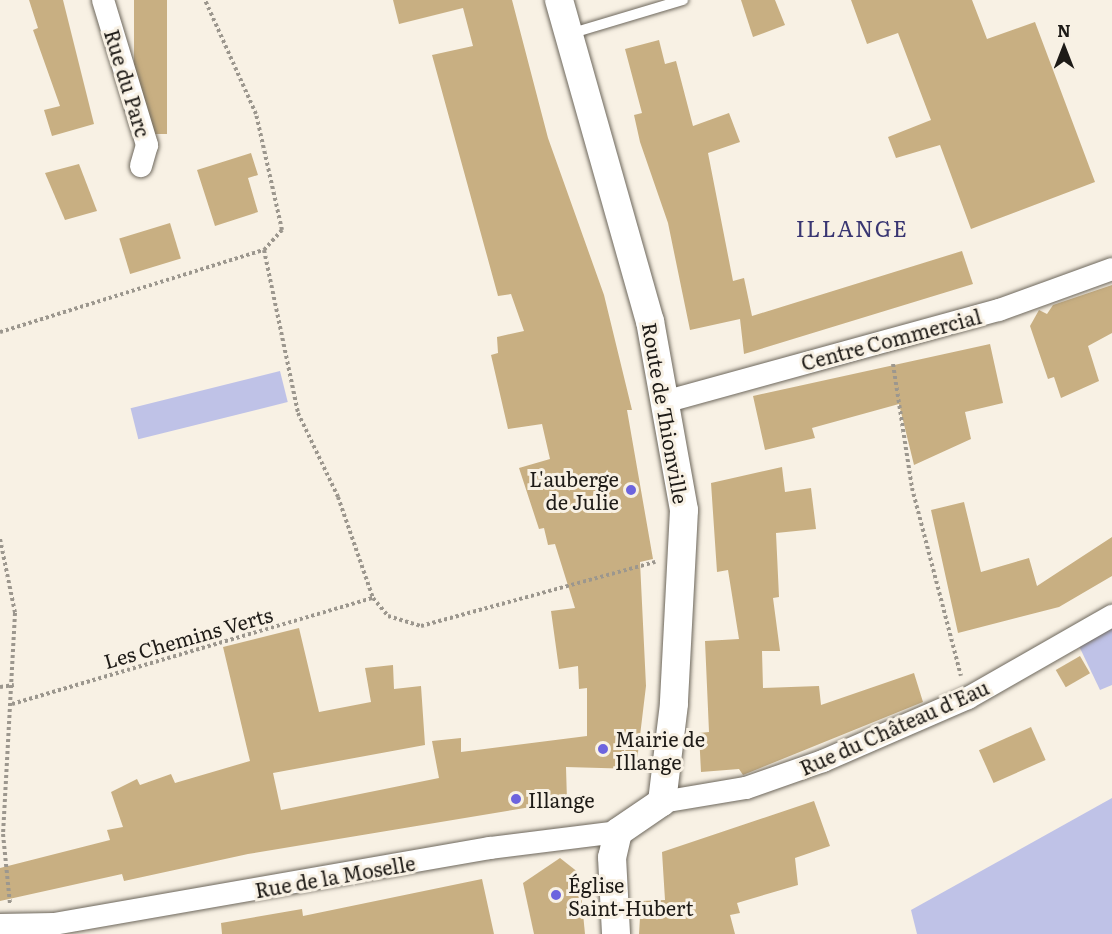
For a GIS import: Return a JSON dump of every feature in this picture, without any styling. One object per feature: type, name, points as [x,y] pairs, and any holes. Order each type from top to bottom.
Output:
[{"type":"street","name":"Rue du Parc","points":[[103,0],[147,145],[141,166]]},
{"type":"street","name":"Route de Thionville","points":[[560,0],[668,401],[684,510],[674,704],[662,802]]},
{"type":"street","name":"Centre Commercial","points":[[668,401],[999,310],[1112,269]]},
{"type":"street","name":"Rue du Château d'Eau","points":[[662,802],[746,788],[968,698],[1112,616]]},
{"type":"street","name":"Rue de la Moselle","points":[[8,928],[54,924],[490,848],[618,832],[662,802]]},
{"type":"street","points":[[616,934],[612,857],[618,832]]},
{"type":"lane","points":[[569,34],[683,0]]},
{"type":"path","points":[[0,332],[264,250],[282,230],[267,149],[205,0]]},
{"type":"path","points":[[264,250],[298,413],[338,497],[373,598],[388,616],[421,626],[682,551]]},
{"type":"path","points":[[889,339],[912,488],[968,698]]},
{"type":"path","points":[[0,539],[15,613],[14,685],[3,834],[8,928]]},
{"type":"path","name":"Les Chemins Verts","points":[[12,704],[373,598]]},
{"type":"path","points":[[0,687],[14,685]]},
{"type":"shaded area","points":[[280,371],[288,402],[138,439],[131,408]]},
{"type":"shaded area","points":[[1112,625],[1112,685],[1100,690],[1078,644]]},
{"type":"shaded area","points":[[1112,798],[1112,934],[917,934],[911,910]]},
{"type":"building","points":[[29,0],[63,0],[94,124],[52,136],[44,110],[60,106],[33,30],[38,28]]},
{"type":"building","points":[[134,0],[167,0],[167,134],[134,134]]},
{"type":"building","points":[[393,0],[512,0],[548,138],[604,295],[632,410],[627,410],[653,559],[640,562],[646,686],[636,769],[566,767],[567,801],[248,854],[124,881],[122,874],[0,901],[0,868],[110,840],[107,830],[123,827],[111,792],[137,779],[140,785],[171,774],[175,783],[250,761],[223,647],[299,628],[319,712],[371,702],[365,668],[393,665],[394,689],[421,686],[425,745],[273,773],[281,810],[439,778],[432,741],[461,738],[461,752],[587,736],[587,688],[579,689],[578,666],[559,669],[551,611],[575,608],[555,544],[548,545],[544,528],[539,529],[519,468],[550,459],[542,424],[508,429],[491,355],[498,353],[497,337],[524,331],[511,294],[498,296],[432,55],[473,46],[463,8],[399,24]]},
{"type":"building","points":[[741,0],[775,0],[785,25],[753,37]]},
{"type":"building","points":[[851,0],[972,0],[987,39],[1035,22],[1095,182],[971,229],[940,145],[896,158],[888,137],[931,120],[898,33],[867,44]]},
{"type":"building","points":[[659,40],[665,64],[676,61],[693,126],[729,113],[740,142],[708,153],[733,281],[744,278],[752,316],[962,251],[973,284],[744,354],[740,319],[690,330],[668,223],[640,142],[634,115],[642,113],[625,49]]},
{"type":"building","points":[[251,153],[258,175],[248,178],[258,212],[215,226],[197,170]]},
{"type":"building","points":[[79,164],[97,211],[65,220],[45,173]]},
{"type":"building","points":[[170,223],[181,258],[130,274],[119,238]]},
{"type":"building","points":[[1112,285],[1112,333],[1088,346],[1099,381],[1061,398],[1054,377],[1048,379],[1030,326],[1039,310],[1047,314],[1053,305]]},
{"type":"building","points":[[990,344],[1003,403],[965,412],[971,439],[914,465],[899,404],[812,428],[815,438],[765,450],[753,396]]},
{"type":"building","points":[[782,467],[785,492],[811,488],[816,529],[776,533],[779,597],[773,598],[780,651],[762,651],[763,688],[819,686],[821,705],[914,673],[923,702],[743,775],[739,769],[701,772],[699,733],[709,732],[705,641],[739,639],[728,570],[717,572],[711,483]]},
{"type":"building","points":[[964,502],[981,572],[1029,558],[1037,586],[1112,537],[1112,576],[1059,607],[958,633],[931,510]]},
{"type":"building","points":[[1080,656],[1090,673],[1066,687],[1056,670]]},
{"type":"building","points":[[1031,727],[1046,760],[994,783],[979,750]]},
{"type":"building","points":[[814,801],[830,846],[795,858],[798,885],[737,903],[740,913],[730,915],[735,934],[639,934],[641,901],[665,900],[662,852]]},
{"type":"building","name":"Église Saint-Hubert","points":[[560,858],[579,873],[585,934],[534,934],[523,883]]},
{"type":"building","points":[[482,879],[494,934],[222,934],[221,923],[302,909],[303,916]]},
{"type":"place","name":"L'auberge de Julie","points":[[631,490]]},
{"type":"place","name":"Mairie de Illange","points":[[603,749]]},
{"type":"place","name":"Illange","points":[[516,799]]},
{"type":"place","name":"Église Saint-Hubert","points":[[556,895]]},
{"type":"district","name":"ILLANGE","points":[[852,228]]}]
